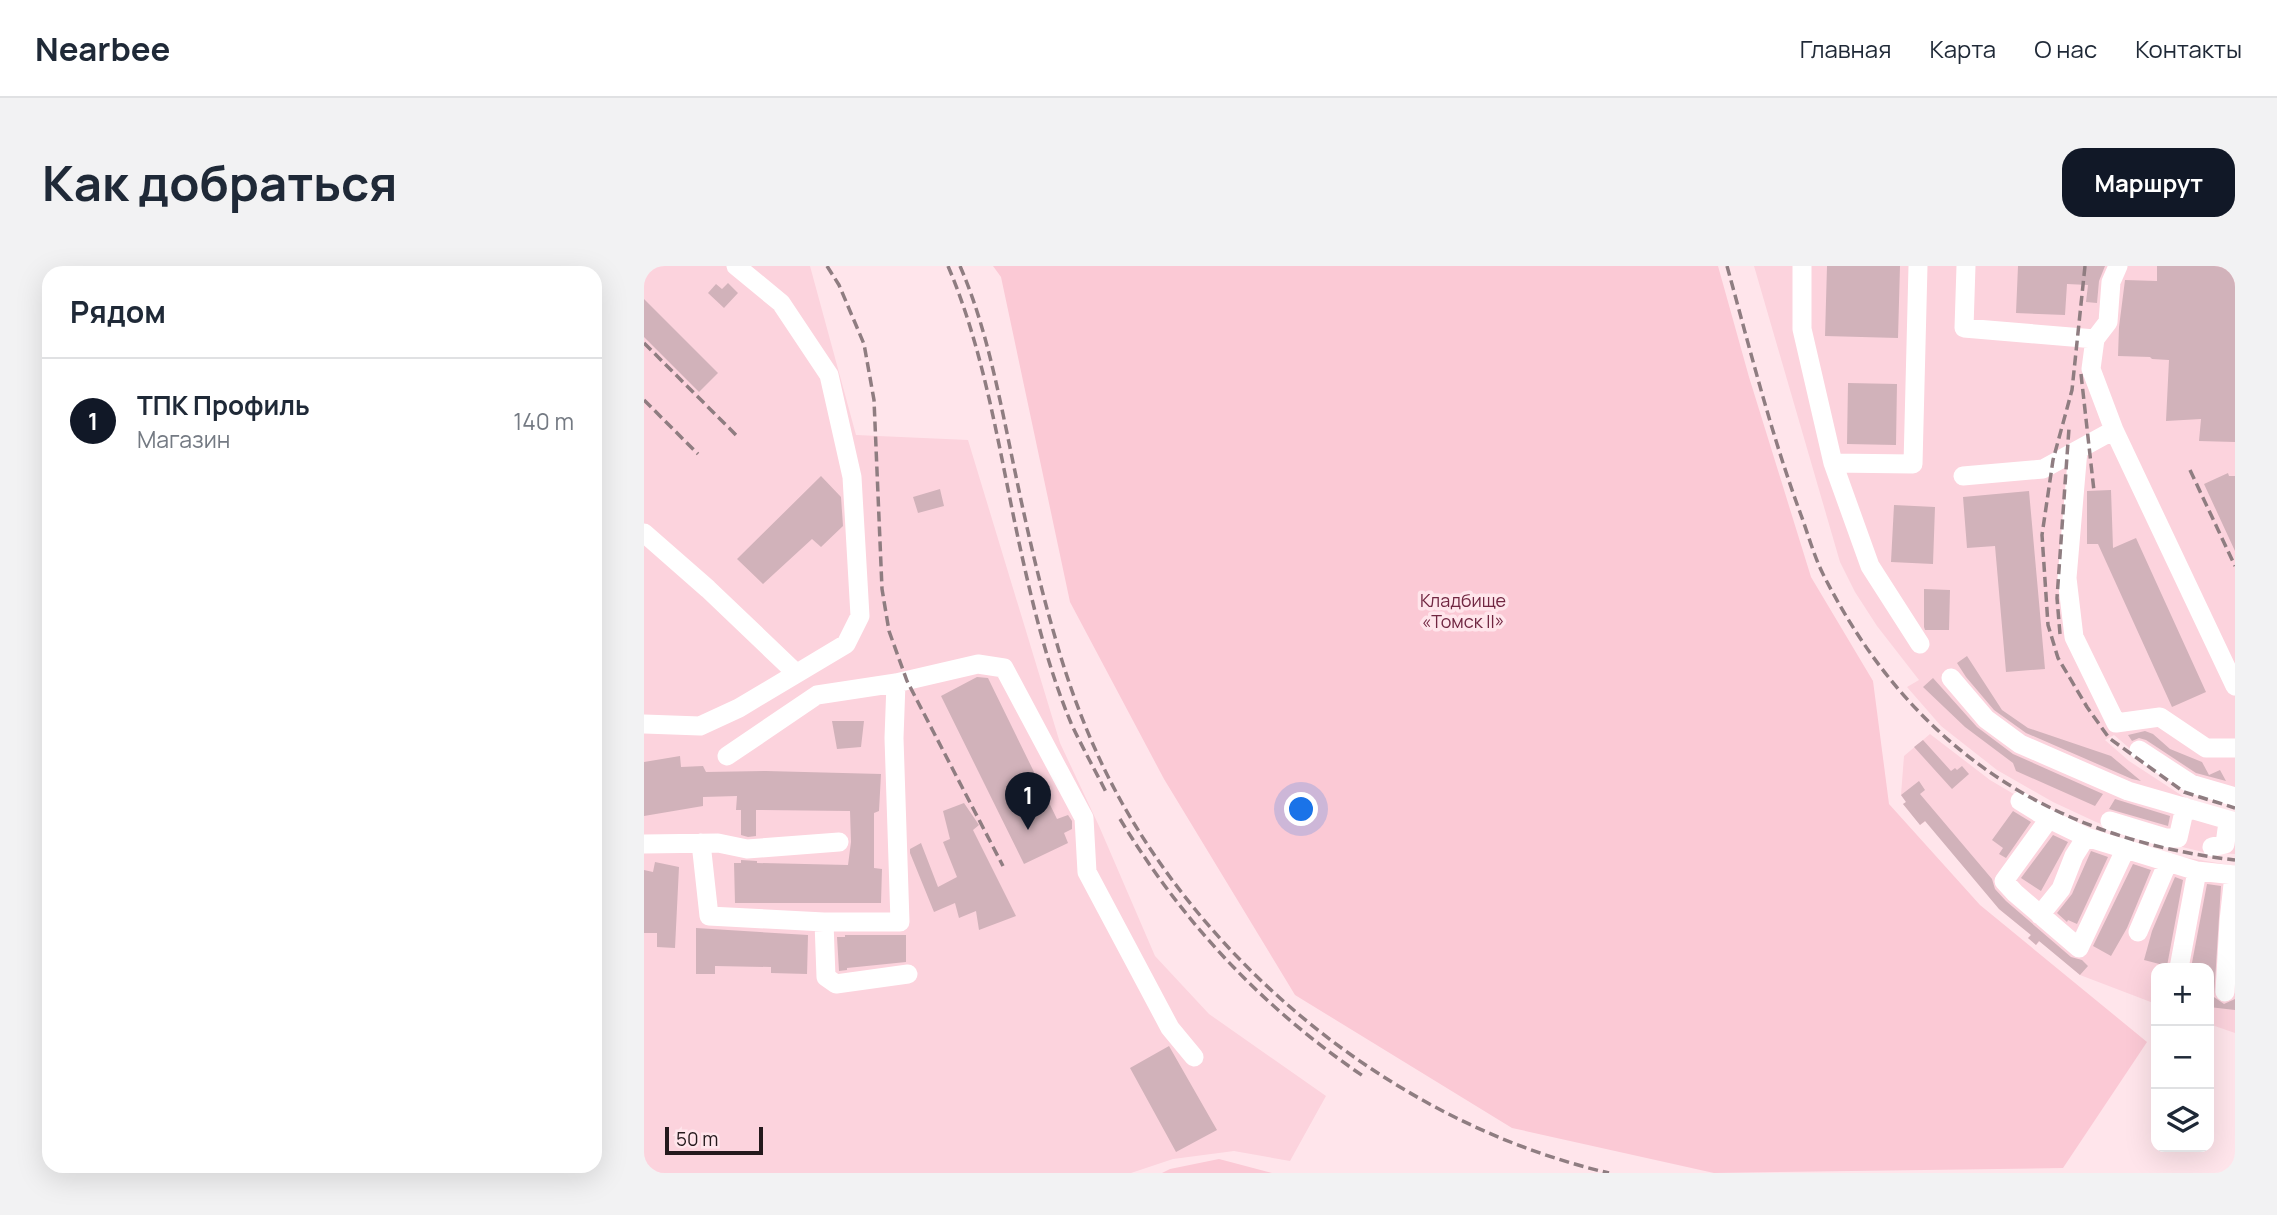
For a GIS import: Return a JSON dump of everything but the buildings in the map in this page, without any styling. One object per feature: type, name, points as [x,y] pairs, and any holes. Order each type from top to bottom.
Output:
[{"type":"lane","points":[[644,724],[700,726],[739,708],[846,644],[860,616],[852,477],[829,375],[781,303],[736,266]]},
{"type":"lane","points":[[1802,266],[1802,329],[1833,463],[1870,566],[1920,644]]},
{"type":"lane","points":[[1833,463],[1913,464],[1918,266]]},
{"type":"lane","points":[[1966,266],[1964,328],[2095,339]]},
{"type":"lane","points":[[2118,266],[2111,282],[2108,322],[2095,339],[2091,369],[2114,430],[2235,686]]},
{"type":"lane","points":[[1963,476],[2043,469],[2114,430]]},
{"type":"lane","points":[[2078,450],[2067,578],[2074,637],[2116,723],[2160,717],[2206,748],[2235,748]]},
{"type":"lane","points":[[644,533],[708,589],[796,673]]},
{"type":"lane","points":[[727,756],[817,695],[897,684],[978,664],[1004,668],[1084,818],[1087,872],[1170,1028],[1194,1057]]},
{"type":"lane","points":[[1951,678],[1986,719],[2020,744],[2128,790],[2232,822],[2225,844],[2212,847]]},
{"type":"lane","points":[[701,843],[709,916],[824,922],[900,922],[894,738],[897,684]]},
{"type":"lane","points":[[2139,750],[2191,784],[2235,797]]},
{"type":"lane","points":[[2020,801],[2049,819],[2086,836],[2197,871],[2235,875],[2225,992]]},
{"type":"lane","points":[[2110,821],[2166,838],[2179,838],[2185,807]]},
{"type":"lane","points":[[2049,819],[2004,880],[2015,893],[2079,948],[2126,848]]},
{"type":"lane","points":[[2040,915],[2062,888],[2074,856],[2086,836]]},
{"type":"lane","points":[[644,844],[718,843],[747,849],[839,842]]},
{"type":"lane","points":[[2138,932],[2168,862]]},
{"type":"lane","points":[[2180,963],[2197,871]]},
{"type":"lane","points":[[824,922],[826,977],[836,984],[908,974]]},
{"type":"shaded area","points":[[644,266],[810,266],[856,435],[968,440],[1060,743],[1155,956],[1209,1014],[1326,1096],[1290,1161],[1234,1151],[1173,1159],[1131,1173],[644,1173]]},
{"type":"shaded area","points":[[1754,266],[2235,266],[2235,803],[2134,752],[2114,735],[2105,740],[2129,761],[2184,797],[2235,814],[2235,854],[2203,852],[2132,835],[2053,802],[1997,770],[1941,726],[1907,687],[1919,680],[1877,626],[1840,562]]},
{"type":"shaded area","points":[[1930,734],[1990,780],[2046,813],[2090,833],[2171,855],[2235,866],[2235,1033],[2214,1026],[2214,963],[2151,963],[2151,1002],[2080,975],[2040,941],[2036,945],[2028,938],[2031,935],[1999,909],[1926,821],[1920,825],[1903,804],[1906,802],[1901,795],[1904,756]]},
{"type":"green space","name":"Кладбище «Томск II»","points":[[993,266],[1718,266],[1749,377],[1811,577],[1873,681],[1889,804],[1980,905],[2147,1042],[2063,1168],[1714,1173],[1512,1128],[1295,995],[1164,779],[1070,602],[1001,277]]},
{"type":"green space","points":[[1219,1159],[1272,1173],[1162,1173],[1170,1169]]},
{"type":"railway","points":[[827,266],[839,285],[864,344],[874,400],[882,589],[889,631],[907,681],[1003,866]]},
{"type":"railway","points":[[948,266],[974,338],[984,376],[1024,565],[1050,665],[1071,723],[1107,794]]},
{"type":"railway","points":[[960,266],[988,348],[1035,560],[1068,680],[1092,743],[1111,783],[1164,869],[1213,930],[1268,987],[1328,1038],[1393,1083],[1462,1121],[1534,1151],[1609,1173]]},
{"type":"railway","points":[[1727,266],[1770,423],[1817,560],[1858,634],[1897,688],[1942,734],[1991,773],[2045,805],[2103,830],[2167,848],[2235,860]]},
{"type":"railway","points":[[2085,266],[2072,390],[2053,460],[2042,535],[2048,625],[2058,658],[2109,738],[2184,792],[2235,808]]},
{"type":"railway","points":[[644,343],[738,437]]},
{"type":"railway","points":[[2081,374],[2094,491]]},
{"type":"railway","points":[[644,400],[698,454]]},
{"type":"railway","points":[[2060,634],[2057,598],[2069,428]]},
{"type":"railway","points":[[2190,470],[2235,566]]},
{"type":"railway","points":[[1120,819],[1171,894],[1228,961],[1291,1022],[1363,1076]]},
{"type":"place","name":"ТПК Профиль","points":[[1028,830]]}]
